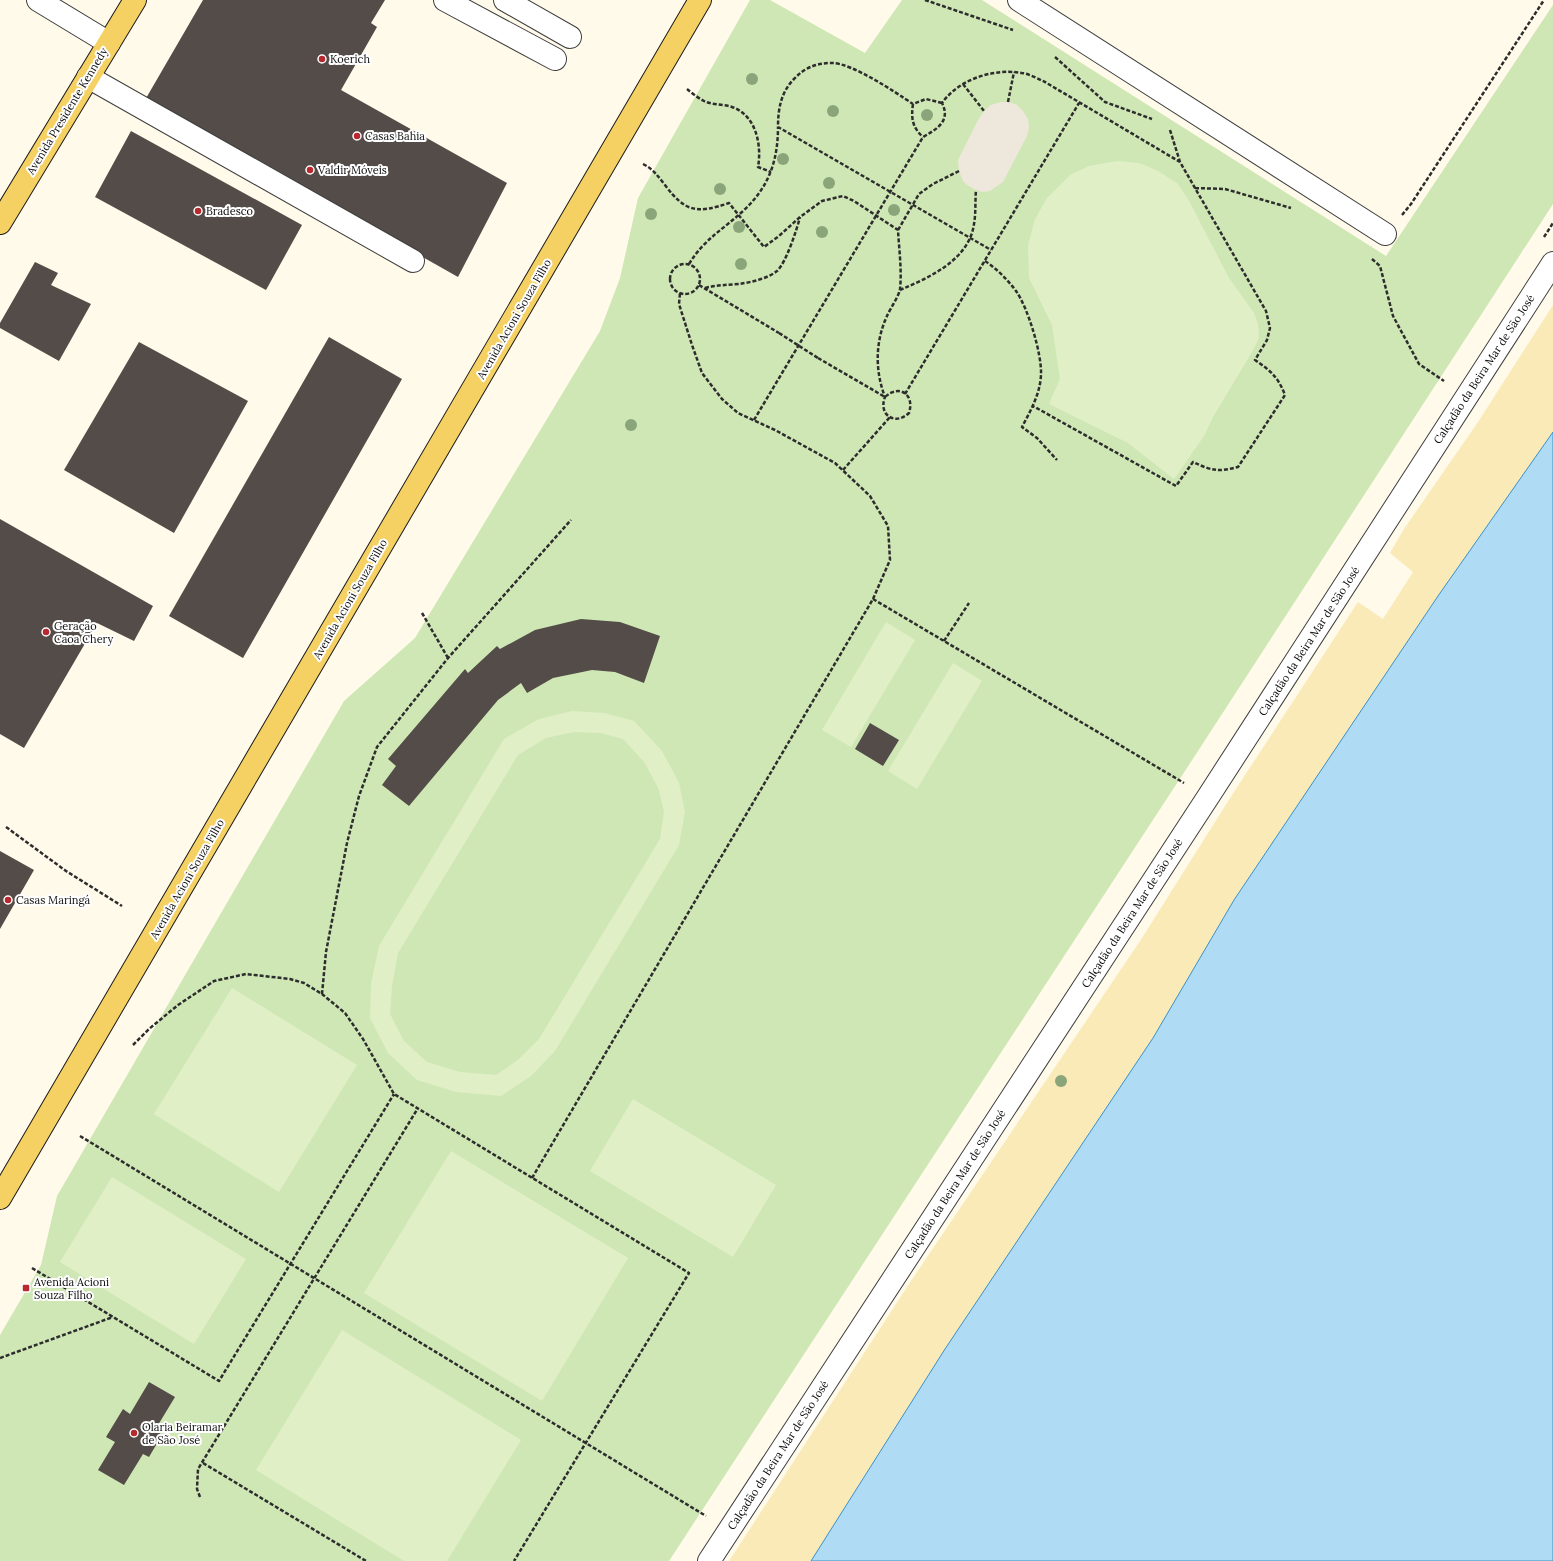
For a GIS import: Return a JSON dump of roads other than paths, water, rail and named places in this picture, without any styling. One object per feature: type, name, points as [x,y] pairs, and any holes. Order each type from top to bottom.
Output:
[{"type":"main road","name":"Avenida Presidente Kennedy","points":[[0,223],[134,0]]},
{"type":"main road","name":"Avenida Acioni Souza Filho","points":[[0,1198],[700,0]]},
{"type":"street","points":[[38,0],[108,43]]},
{"type":"street","points":[[445,0],[555,59]]},
{"type":"street","points":[[505,0],[570,37]]},
{"type":"street","points":[[1019,0],[1385,234]]},
{"type":"street","points":[[88,77],[413,261]]},
{"type":"street","name":"Calçadão da Beira Mar de São José","points":[[709,1561],[1208,797],[1553,262]]},
{"type":"water","points":[[1553,432],[1553,1561],[811,1561],[945,1349],[1153,1038],[1234,900],[1438,596]]},
{"type":"place","name":"Koerich","points":[[322,59]]},
{"type":"place","name":"Casas Bahia","points":[[357,136]]},
{"type":"place","name":"Valdir Móveis","points":[[310,170]]},
{"type":"place","name":"Bradesco","points":[[198,211]]},
{"type":"place","name":"Geração Caoa Chery","points":[[46,632]]},
{"type":"place","name":"Casas Maringá","points":[[8,900]]},
{"type":"place","name":"Avenida Acioni Souza Filho","points":[[26,1288]]},
{"type":"place","name":"Olaria Beiramar de São José","points":[[134,1433]]}]
